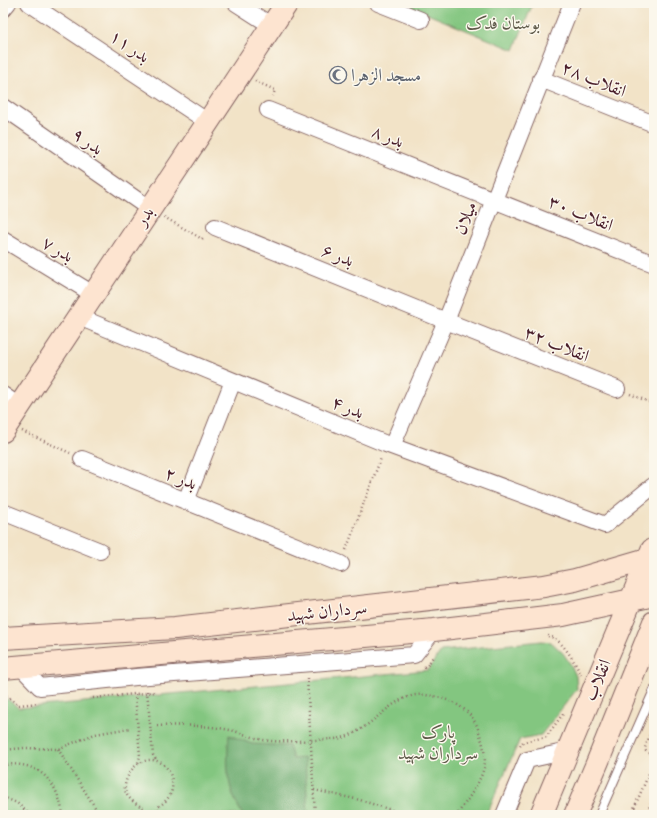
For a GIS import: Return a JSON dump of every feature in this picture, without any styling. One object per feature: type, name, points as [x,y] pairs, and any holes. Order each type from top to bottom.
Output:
[{"type":"street","points":[[3,9],[8,3]]},
{"type":"street","name":"بدر ۱۱","points":[[29,3],[208,122]]},
{"type":"street","points":[[236,3],[272,26]]},
{"type":"street","name":"بدر","points":[[5,428],[11,401],[79,317],[287,3]]},
{"type":"street","points":[[378,3],[421,20]]},
{"type":"street","name":"میلان","points":[[389,445],[446,321],[572,3]]},
{"type":"street","name":"انقلاب ۲۸","points":[[541,79],[654,124]]},
{"type":"street","name":"بدر ۹","points":[[3,107],[150,208]]},
{"type":"street","name":"بدر ۸","points":[[268,110],[494,200]]},
{"type":"street","name":"انقلاب ۳۰","points":[[494,200],[654,264]]},
{"type":"street","name":"بدر ۶","points":[[215,227],[446,321]]},
{"type":"street","name":"بدر ۷","points":[[3,239],[93,294]]},
{"type":"street","name":"بدر ۴","points":[[79,317],[389,445],[605,526],[654,486]]},
{"type":"street","name":"انقلاب ۳۲","points":[[446,321],[617,389]]},
{"type":"street","points":[[186,501],[233,381]]},
{"type":"street","name":"بدر ۲","points":[[82,459],[341,564]]},
{"type":"street","points":[[3,512],[100,550]]},
{"type":"street","name":"انقلاب","points":[[541,815],[631,599],[652,554]]},
{"type":"street","name":"سرداران شهید","points":[[3,638],[175,628],[544,586],[575,580],[652,554]]},
{"type":"street","name":"سرداران شهید","points":[[11,667],[434,630],[563,615],[654,595]]},
{"type":"street","name":"انقلاب","points":[[575,815],[654,622]]},
{"type":"street","points":[[11,667],[40,687],[140,677],[414,655],[434,630]]},
{"type":"street","points":[[504,815],[527,760],[568,751]]},
{"type":"lane","points":[[599,815],[654,690]]},
{"type":"path","points":[[239,75],[275,90],[268,110]]},
{"type":"path","points":[[150,208],[202,239],[215,227]]},
{"type":"path","points":[[617,389],[654,404]]},
{"type":"path","points":[[5,428],[82,459]]},
{"type":"path","points":[[341,564],[389,445]]},
{"type":"path","points":[[545,635],[552,637],[560,643],[582,675],[582,680]]},
{"type":"path","points":[[420,667],[427,666],[434,656]]},
{"type":"path","points":[[140,677],[148,693],[153,755],[157,761],[165,766],[171,773],[172,784],[170,795],[164,803],[158,807],[158,815]]},
{"type":"path","points":[[138,763],[140,756],[135,694],[140,677]]},
{"type":"path","points":[[307,677],[315,815]]},
{"type":"path","points":[[300,678],[315,677]]},
{"type":"path","points":[[89,698],[163,691]]},
{"type":"path","points":[[3,693],[18,705],[42,703]]},
{"type":"path","points":[[158,726],[210,726],[270,741],[337,739],[349,736],[366,726],[389,707],[407,697],[423,694],[440,697],[457,705],[469,714],[477,726],[483,746],[484,766],[480,780],[457,815]]},
{"type":"path","points":[[519,749],[523,742],[546,737],[565,710]]},
{"type":"path","points":[[654,724],[645,748],[646,751],[654,755]]},
{"type":"path","points":[[3,750],[37,748],[58,749],[95,734],[130,728]]},
{"type":"path","points":[[58,749],[99,815]]},
{"type":"path","points":[[145,815],[145,809],[133,801],[126,793],[125,784],[131,769],[138,763],[147,760],[157,761]]},
{"type":"path","points":[[631,815],[654,762]]},
{"type":"path","points":[[3,765],[29,767],[38,770],[44,775],[57,791],[63,815]]},
{"type":"path","points":[[314,790],[360,800],[407,815]]},
{"type":"path","points":[[3,797],[17,803],[30,815]]},
{"type":"path","points":[[646,815],[654,797]]},
{"type":"green space","name":"بوستان فدک","points":[[401,3],[533,3],[514,50]]},
{"type":"green space","name":"پارک سرداران شهید","points":[[542,641],[551,642],[563,653],[576,676],[577,689],[541,735],[520,739],[486,815],[3,815],[3,696],[19,708],[428,670],[441,651]]},
{"type":"green space","points":[[229,735],[252,744],[289,746],[293,759],[305,758],[308,815],[243,815],[233,795],[228,776]]},
{"type":"place","name":"مسجد الزهرا","points":[[338,75]]}]
